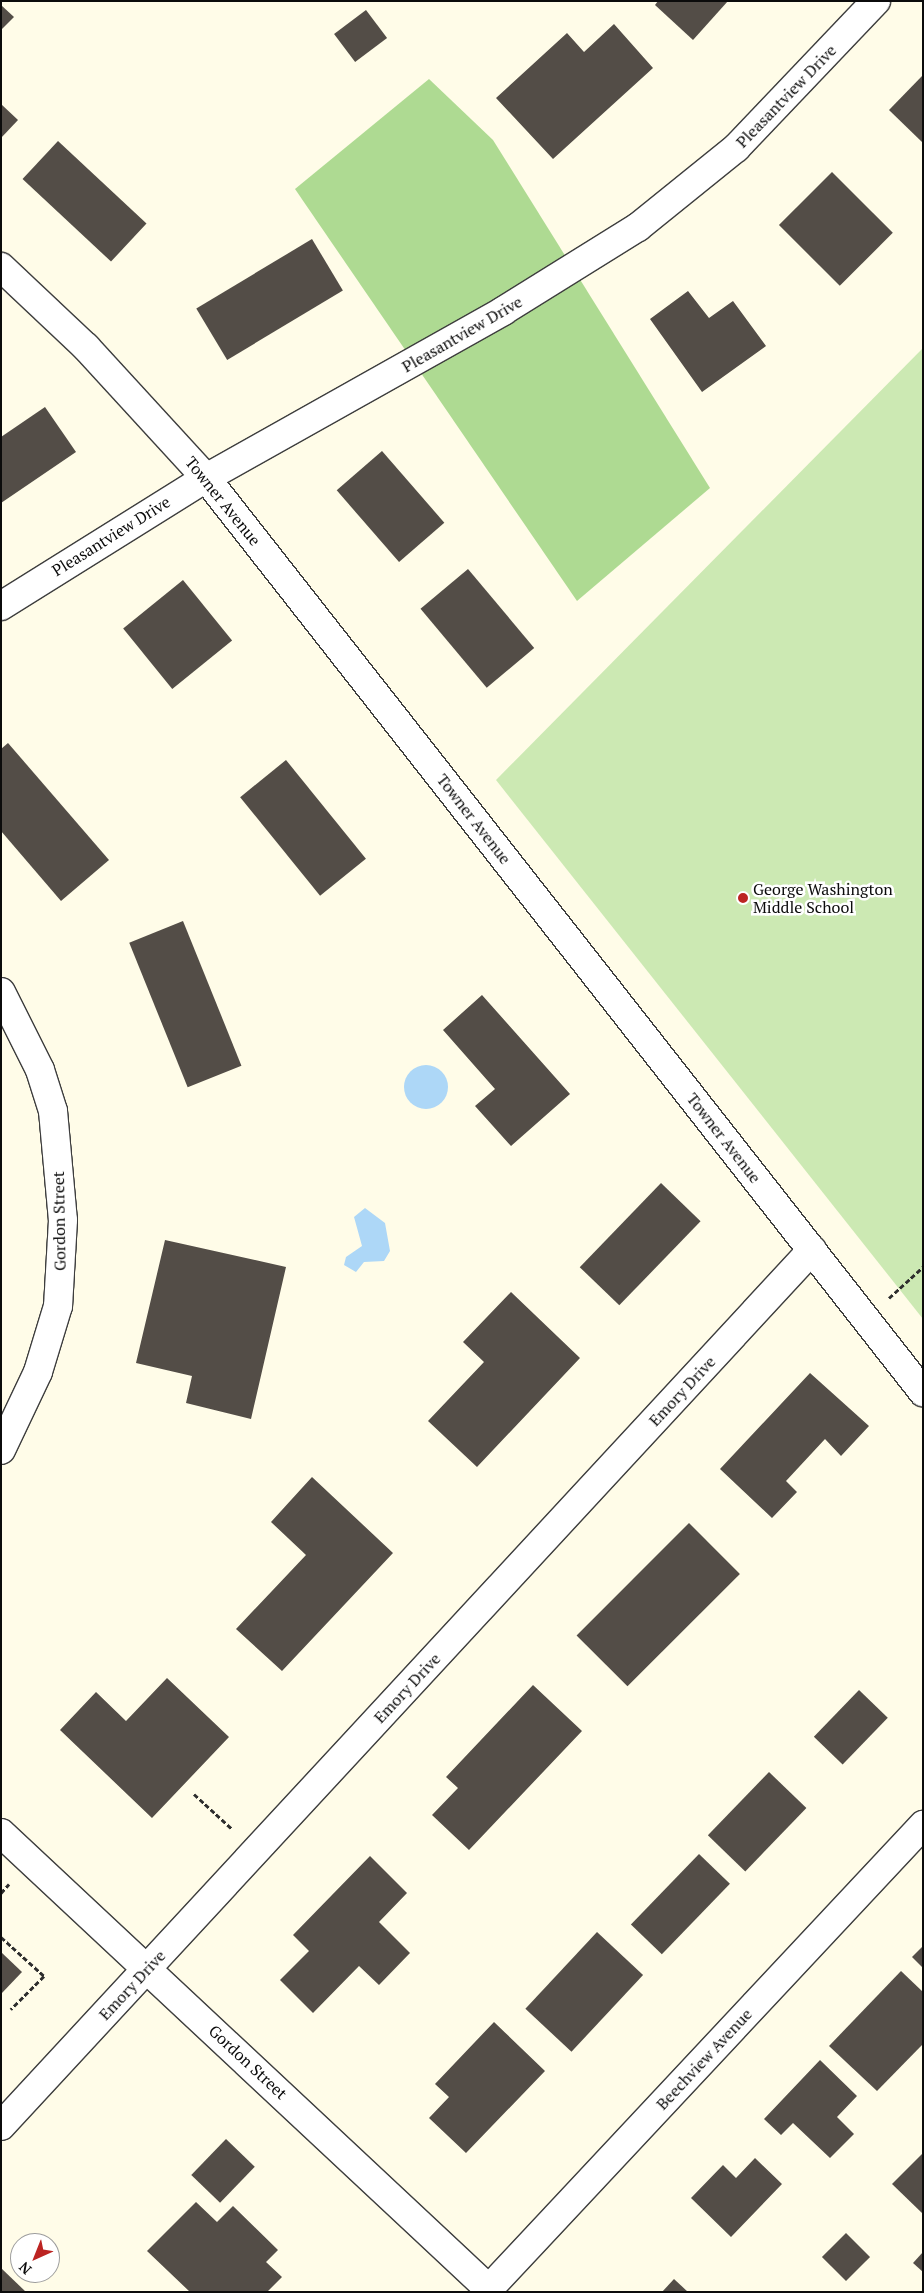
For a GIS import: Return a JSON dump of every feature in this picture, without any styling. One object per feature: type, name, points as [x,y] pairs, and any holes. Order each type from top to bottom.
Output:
[{"type":"street","name":"Pleasantview Drive","points":[[1,606],[206,478],[502,311],[638,227],[736,148],[876,1]]},
{"type":"street","name":"Towner Avenue","points":[[1,267],[86,347],[206,478],[923,1392]]},
{"type":"street","name":"Gordon Street","points":[[1,992],[40,1070],[53,1111],[63,1220],[58,1306],[34,1382],[1,1450]]},
{"type":"street","name":"Emory Drive","points":[[1,2126],[812,1250]]},
{"type":"street","name":"Beechview Avenue","points":[[489,2291],[923,1826]]},
{"type":"street","name":"Gordon Street","points":[[1,1833],[148,1968],[489,2291]]},
{"type":"path","points":[[866,1319],[923,1267]]},
{"type":"path","points":[[194,1794],[255,1852]]},
{"type":"path","points":[[1,1937],[44,1976],[11,2009]]},
{"type":"green space","points":[[429,79],[493,140],[710,488],[577,601],[295,189]]},
{"type":"green space","name":"George Washington Middle School","points":[[923,348],[923,1319],[496,780]]},
{"type":"water","points":[[422,1065],[430,1065],[442,1071],[448,1087],[442,1103],[430,1109],[422,1109],[410,1103],[404,1091],[404,1083],[410,1071]]},
{"type":"water","points":[[365,1208],[385,1223],[390,1251],[384,1261],[364,1262],[356,1272],[344,1265],[346,1257],[362,1246],[354,1217]]},
{"type":"building","points":[[658,1],[728,1],[693,40],[655,5]]},
{"type":"building","points":[[1,5],[14,17],[1,30]]},
{"type":"building","points":[[366,10],[387,38],[355,62],[334,34]]},
{"type":"building","points":[[614,24],[653,68],[553,159],[496,98],[567,33],[584,52]]},
{"type":"building","points":[[923,75],[923,143],[889,110]]},
{"type":"building","points":[[1,104],[18,120],[1,138]]},
{"type":"building","points":[[58,141],[146,224],[111,262],[23,179]]},
{"type":"building","points":[[832,172],[893,233],[840,286],[779,225]]},
{"type":"building","points":[[312,239],[343,290],[227,360],[196,309]]},
{"type":"building","points":[[688,291],[709,318],[733,301],[766,346],[702,392],[650,319]]},
{"type":"building","points":[[45,407],[76,452],[1,503],[1,437]]},
{"type":"building","points":[[382,451],[444,523],[399,562],[337,490]]},
{"type":"building","points":[[468,569],[534,648],[487,688],[421,609]]},
{"type":"building","points":[[183,580],[232,641],[172,689],[123,628]]},
{"type":"building","points":[[8,743],[109,860],[61,901],[1,831],[1,749]]},
{"type":"building","points":[[286,760],[366,859],[320,896],[240,797]]},
{"type":"building","points":[[183,921],[241,1066],[188,1087],[129,943]]},
{"type":"building","points":[[482,995],[570,1094],[511,1146],[475,1106],[495,1089],[443,1030]]},
{"type":"building","points":[[661,1183],[701,1221],[619,1305],[580,1267]]},
{"type":"building","points":[[165,1240],[286,1267],[251,1419],[186,1403],[192,1376],[136,1363]]},
{"type":"building","points":[[511,1292],[580,1358],[477,1467],[428,1421],[484,1362],[463,1342]]},
{"type":"building","points":[[810,1373],[869,1426],[841,1456],[825,1439],[786,1481],[797,1492],[772,1518],[720,1469]]},
{"type":"building","points":[[312,1477],[393,1553],[282,1671],[236,1629],[306,1555],[271,1522]]},
{"type":"building","points":[[689,1523],[740,1574],[627,1686],[577,1635]]},
{"type":"building","points":[[167,1678],[229,1737],[152,1818],[60,1730],[96,1692],[126,1721]]},
{"type":"building","points":[[533,1685],[582,1731],[469,1850],[432,1815],[458,1788],[446,1777]]},
{"type":"building","points":[[859,1690],[888,1718],[843,1765],[814,1737]]},
{"type":"building","points":[[769,1772],[806,1808],[745,1871],[708,1835]]},
{"type":"building","points":[[699,1854],[730,1884],[662,1954],[631,1924]]},
{"type":"building","points":[[370,1856],[407,1893],[379,1922],[410,1953],[379,1985],[359,1966],[313,2013],[280,1980],[309,1951],[293,1935]]},
{"type":"building","points":[[597,1932],[643,1975],[571,2052],[525,2009]]},
{"type":"building","points":[[923,1946],[923,1968],[912,1957]]},
{"type":"building","points":[[1,1952],[22,1972],[1,1994]]},
{"type":"building","points":[[901,1971],[923,1992],[923,2044],[877,2091],[829,2046]]},
{"type":"building","points":[[494,2022],[545,2071],[466,2153],[429,2118],[449,2097],[435,2084]]},
{"type":"building","points":[[820,2060],[857,2096],[837,2117],[854,2134],[830,2158],[793,2123],[781,2135],[764,2119]]},
{"type":"building","points":[[226,2139],[255,2167],[220,2203],[191,2175]]},
{"type":"building","points":[[923,2153],[923,2212],[922,2213],[892,2184]]},
{"type":"building","points":[[755,2158],[782,2184],[731,2237],[691,2198],[723,2165],[736,2178]]},
{"type":"building","points":[[196,2202],[217,2222],[233,2206],[278,2250],[266,2262],[282,2277],[267,2292],[190,2292],[147,2251]]},
{"type":"building","points":[[846,2233],[870,2257],[846,2281],[822,2257]]},
{"type":"building","points":[[923,2252],[923,2272],[913,2263]]},
{"type":"building","points":[[1,2268],[10,2277],[10,2283],[17,2283],[26,2292],[1,2292]]},
{"type":"building","points":[[674,2279],[688,2292],[662,2292]]},
{"type":"place","name":"George Washington Middle School","points":[[743,898]]}]
